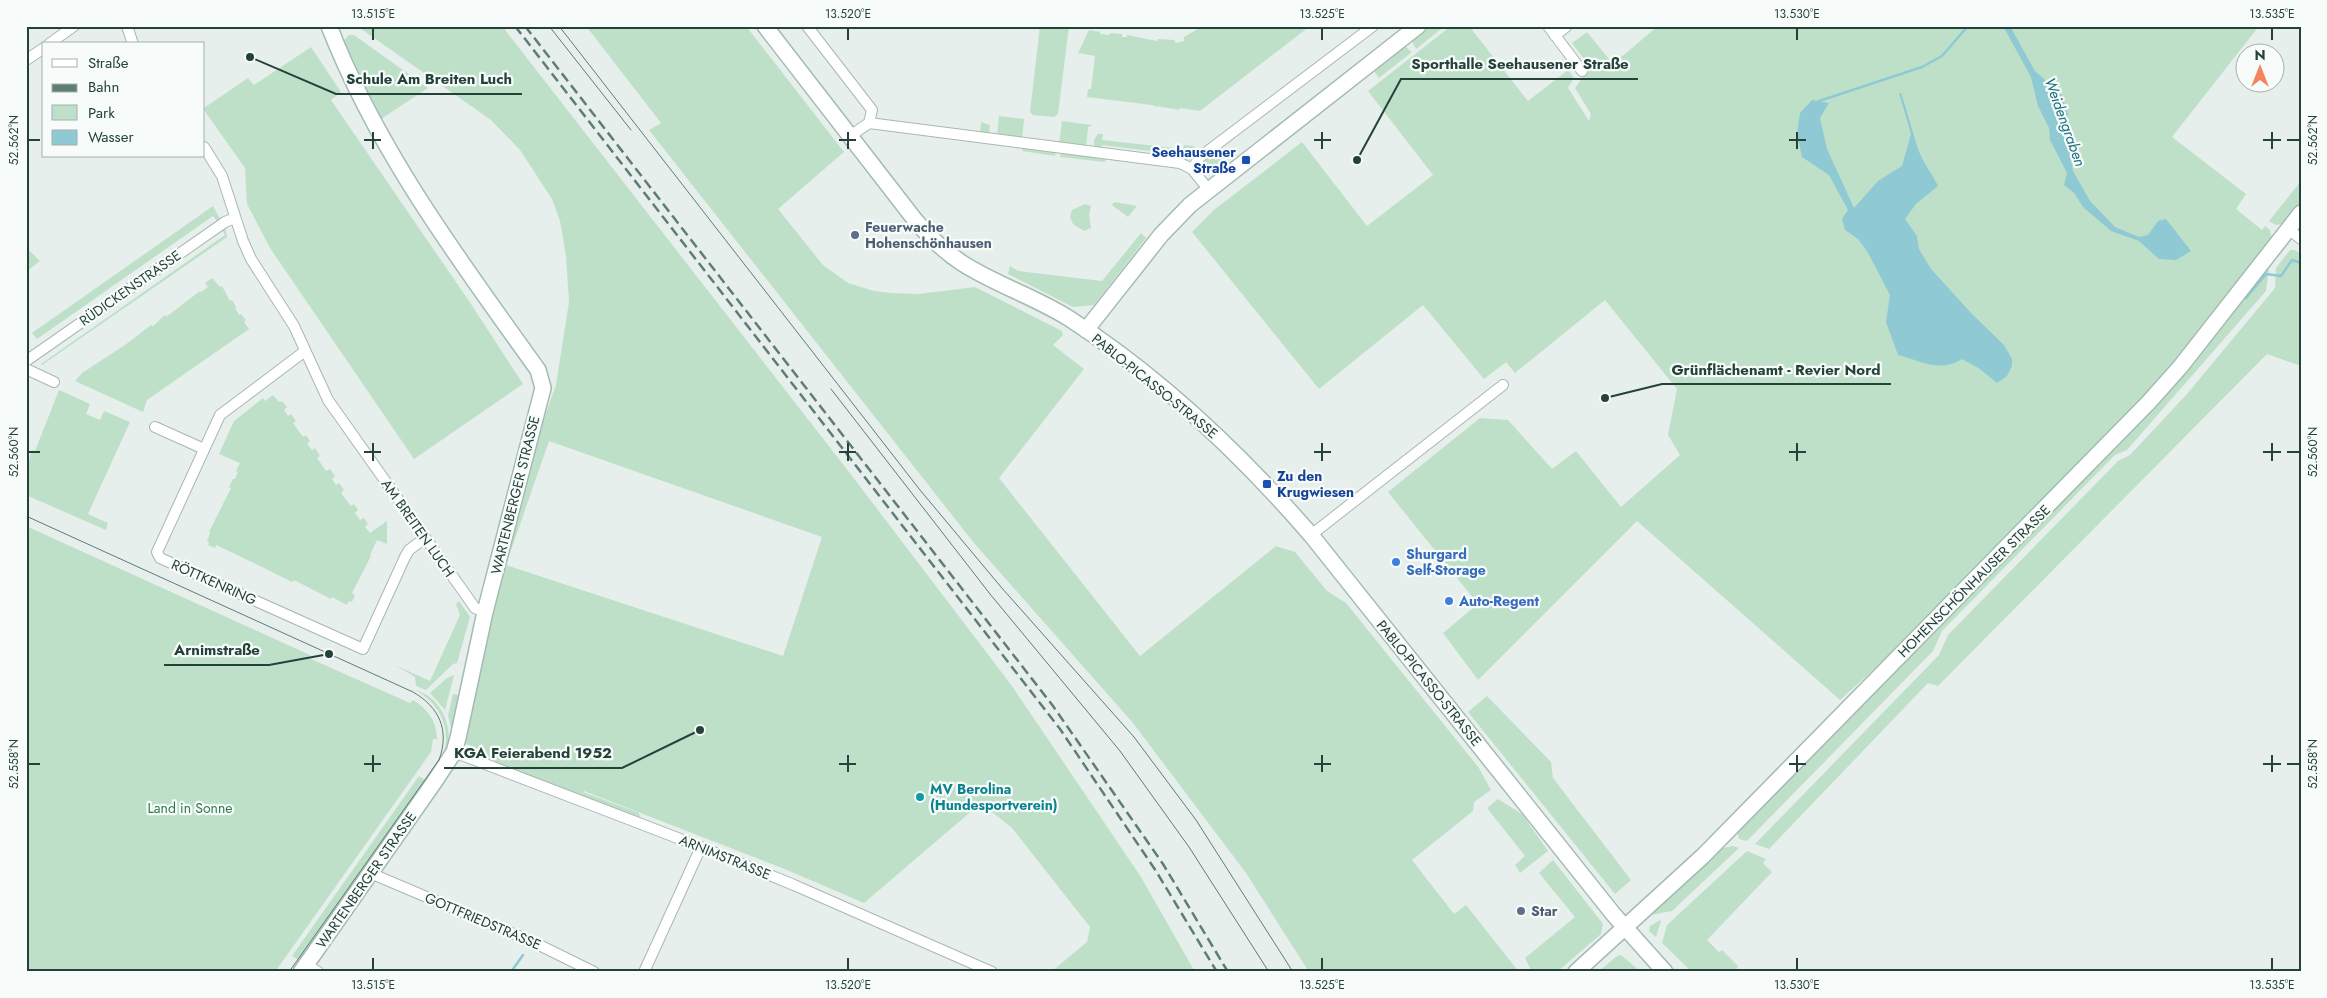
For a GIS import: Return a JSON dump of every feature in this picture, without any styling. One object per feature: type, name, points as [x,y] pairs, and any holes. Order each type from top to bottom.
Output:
[{"type":"street","points":[[52,42],[74,26]]},
{"type":"street","points":[[127,26],[133,42]]},
{"type":"street","name":"WARTENBERGER STRASSE","points":[[308,969],[370,873],[454,752],[485,612],[543,388],[538,370],[420,199],[388,148],[361,100],[329,26]]},
{"type":"street","name":"PABLO-PICASSO-STRASSE","points":[[765,26],[915,220],[950,255],[976,271],[1064,315],[1086,330],[1199,419],[1267,484],[1311,535],[1625,929],[1665,972]]},
{"type":"street","points":[[807,26],[872,110],[869,123]]},
{"type":"street","points":[[1192,169],[1200,157],[1373,26]]},
{"type":"street","points":[[1086,330],[1175,219],[1208,189],[1418,26]]},
{"type":"street","points":[[1548,26],[1582,71]]},
{"type":"street","points":[[1555,36],[1567,26]]},
{"type":"street","points":[[26,60],[42,49]]},
{"type":"street","points":[[850,136],[869,123],[1180,163],[1192,169],[1208,189]]},
{"type":"street","name":"AM BREITEN LUCH","points":[[205,149],[222,176],[235,218],[251,259],[294,326],[328,400],[475,608],[485,612]]},
{"type":"street","name":"HOHENSCHÖNHAUSER STRASSE","points":[[1576,972],[1625,929],[1725,834],[2155,396],[2301,213]]},
{"type":"street","name":"RÜDICKENSTRASSE","points":[[26,361],[225,222],[235,218]]},
{"type":"street","points":[[2288,229],[2301,239]]},
{"type":"street","name":"RÖTTKENRING","points":[[305,351],[220,415],[157,552],[160,558],[363,649],[405,557],[409,550],[425,538]]},
{"type":"street","points":[[26,369],[54,382]]},
{"type":"street","points":[[1311,535],[1503,385]]},
{"type":"street","points":[[155,427],[204,449]]},
{"type":"street","name":"ARNIMSTRASSE","points":[[454,752],[701,847],[989,971]]},
{"type":"street","points":[[644,972],[701,847]]},
{"type":"street","name":"GOTTFRIEDSTRASSE","points":[[370,873],[536,943],[594,972]]},
{"type":"green space","points":[[357,26],[502,26],[849,472],[1012,686],[1141,877],[1195,972],[1051,972],[1087,942],[1090,927],[1012,828],[981,803],[864,903],[787,870],[584,791],[639,813],[641,820],[472,754],[474,751],[483,751],[461,742],[473,684],[535,444],[556,385],[569,302],[566,256],[560,221],[552,199],[520,150],[491,120]],"holes":[[[549,441],[822,537],[783,656],[506,565]]]},
{"type":"green space","points":[[586,26],[746,26],[844,152],[778,209],[823,265],[848,283],[874,291],[918,294],[975,287],[1062,331],[1063,335],[1053,345],[1084,369],[999,478],[1140,656],[1276,546],[1295,552],[1327,591],[1346,603],[1479,768],[1491,790],[1474,802],[1473,811],[1412,860],[1454,914],[1466,905],[1519,972],[1309,972],[1246,873],[1133,723],[974,543],[649,130],[661,123]]},
{"type":"green space","points":[[1040,26],[1069,26],[1058,114],[1054,117],[1033,115],[1030,112]]},
{"type":"green space","points":[[1203,26],[1310,26],[1200,111],[1180,108],[1179,110],[1087,97],[1088,89],[1091,89],[1095,56],[1078,53],[1089,30],[1100,32],[1100,34],[1122,34],[1122,37],[1127,37],[1127,35],[1157,41],[1158,39],[1174,40],[1176,43],[1184,41],[1184,37]]},
{"type":"green space","points":[[1425,26],[1445,26],[1416,49],[1410,38]]},
{"type":"green space","points":[[1451,26],[1469,26],[1528,101],[1568,70],[1574,78],[1568,88],[1589,121],[1591,114],[1575,88],[1590,67],[1572,43],[1587,32],[1613,64],[1658,26],[2259,26],[2246,42],[2234,42],[2234,58],[2172,137],[2246,194],[2236,209],[2262,230],[2265,226],[2270,230],[2272,240],[2177,364],[1937,612],[1840,700],[1637,521],[1478,680],[1443,633],[1478,604],[1388,492],[1480,418],[1508,420],[1552,469],[1576,451],[1621,507],[1680,455],[1668,435],[1677,389],[1605,300],[1515,373],[1506,362],[1484,379],[1423,305],[1319,389],[1192,232],[1214,210],[1302,142],[1367,226],[1433,175],[1368,91]]},
{"type":"green space","points":[[349,35],[354,35],[428,88],[381,119],[346,46],[344,40]]},
{"type":"green space","points":[[1402,44],[1412,52],[1379,78],[1372,68]]},
{"type":"green space","points":[[311,47],[341,92],[331,100],[469,301],[523,384],[414,459],[270,248],[247,204],[245,168],[205,111],[205,107],[248,78],[254,85]]},
{"type":"green space","points":[[999,116],[1024,119],[1022,139],[997,136]]},
{"type":"green space","points":[[1062,121],[1092,125],[1088,127],[1086,147],[1059,144]]},
{"type":"green space","points":[[981,122],[990,125],[989,134],[980,134]]},
{"type":"green space","points":[[1098,134],[1103,134],[1102,140],[1183,149],[1184,145],[1194,146],[1198,152],[1191,161],[1191,156],[1188,156],[1188,161],[1182,160],[1182,155],[1102,145],[1101,149],[1094,145],[1094,140]]},
{"type":"green space","points":[[1023,146],[1056,150],[1055,156],[1022,151]]},
{"type":"green space","points":[[1215,150],[1226,161],[1218,169],[1211,170],[1203,165],[1202,160]]},
{"type":"green space","points":[[1061,151],[1106,156],[1105,162],[1060,157]]},
{"type":"green space","points":[[2301,181],[2301,205],[2287,223],[2276,225],[2269,221]]},
{"type":"green space","points":[[1114,202],[1137,206],[1128,217],[1112,205]]},
{"type":"green space","points":[[1085,204],[1091,206],[1089,215],[1091,228],[1084,231],[1073,224],[1070,217],[1072,210]]},
{"type":"green space","points":[[213,206],[220,219],[217,221],[213,216],[37,339],[32,333]]},
{"type":"green space","points":[[225,227],[227,237],[41,364],[225,235],[222,229]]},
{"type":"green space","points":[[1141,233],[1146,238],[1094,305],[1073,307],[1008,274],[1010,266],[1018,271],[1102,281]]},
{"type":"green space","points":[[26,247],[40,261],[26,272]]},
{"type":"green space","points":[[2290,250],[2295,250],[2301,254],[2301,366],[2267,354],[1938,686],[1928,683],[1769,849],[1755,844],[1939,655],[1948,635],[2118,461],[2130,455],[2187,394],[2275,288],[2276,268]]},
{"type":"green space","points":[[948,260],[1066,323],[1064,325],[964,275],[946,263]]},
{"type":"green space","points":[[2270,261],[2266,291],[2127,450],[2115,455],[1942,631],[1933,651],[1747,841],[1739,839],[1737,831],[2154,405]]},
{"type":"green space","points":[[212,278],[220,287],[222,286],[230,301],[232,300],[239,315],[241,314],[246,320],[244,322],[249,329],[147,400],[143,412],[75,381],[82,373],[208,287],[205,283]]},
{"type":"green space","points":[[59,390],[90,404],[86,414],[100,420],[104,411],[130,422],[88,514],[108,523],[106,530],[26,495],[26,471],[32,450],[35,451]]},
{"type":"green space","points":[[273,395],[287,407],[284,410],[288,416],[291,414],[296,421],[293,423],[303,437],[306,435],[310,441],[307,444],[312,450],[315,448],[320,456],[317,458],[326,471],[330,469],[335,476],[332,479],[336,485],[339,483],[344,490],[341,493],[351,506],[354,504],[358,510],[355,513],[360,520],[364,518],[368,524],[365,527],[370,533],[387,521],[387,544],[377,540],[352,593],[355,595],[352,602],[349,601],[347,605],[294,580],[292,582],[216,545],[215,548],[208,545],[209,532],[231,488],[229,487],[233,479],[235,479],[240,463],[219,454],[234,421],[263,398],[265,401]]},
{"type":"green space","name":"Land in Sonne","points":[[26,526],[310,655],[309,658],[410,703],[413,700],[431,716],[437,733],[437,739],[433,739],[431,752],[275,972],[26,972]]},
{"type":"green space","points":[[459,601],[470,617],[457,663],[453,664],[426,690],[416,686],[415,677],[395,665],[430,681],[460,615],[456,604]]},
{"type":"green space","points":[[454,675],[445,710],[430,693],[447,678]]},
{"type":"green space","points":[[415,690],[430,697],[441,709],[444,716],[449,740],[452,741],[443,756],[446,736],[442,718],[431,702]]},
{"type":"green space","points":[[453,694],[461,696],[452,732],[448,715]]},
{"type":"green space","points":[[1487,696],[1551,762],[1553,778],[1631,880],[1615,894],[1468,712]]},
{"type":"green space","points":[[419,776],[428,782],[300,961],[292,956]]},
{"type":"green space","points":[[1498,799],[1522,814],[1548,851],[1520,873],[1515,865],[1525,856],[1487,808]]},
{"type":"green space","points":[[1733,846],[1739,848],[1672,911],[1651,915],[1723,848]]},
{"type":"green space","points":[[1747,851],[1766,859],[1763,863],[1772,872],[1707,940],[1719,952],[1722,950],[1738,966],[1735,972],[1692,972],[1662,943],[1667,925]]},
{"type":"green space","points":[[1553,860],[1603,924],[1601,934],[1557,972],[1532,972],[1525,958],[1575,917],[1539,873]]},
{"type":"green space","points":[[1660,920],[1656,937],[1649,931],[1650,926]]},
{"type":"green space","points":[[1621,955],[1641,972],[1598,972],[1617,956]]},
{"type":"water","name":"Weidengraben","points":[[2003,26],[2010,26],[2035,71],[2061,94],[2068,114],[2069,147],[2073,171],[2090,201],[2115,227],[2139,237],[2148,235],[2158,221],[2166,219],[2191,251],[2176,260],[2159,259],[2139,241],[2111,231],[2083,207],[2074,193],[2064,185],[2067,173],[2050,140],[2049,128],[2038,106],[2031,77]]},
{"type":"water","points":[[1899,93],[1901,93],[1920,154],[1938,186],[1916,204],[1905,219],[1917,236],[1919,249],[1931,269],[1972,314],[2004,345],[2012,359],[2012,366],[2007,376],[1997,383],[1980,369],[1962,359],[1946,365],[1938,365],[1923,363],[1898,355],[1886,322],[1890,295],[1867,251],[1858,239],[1845,230],[1842,219],[1848,210],[1829,175],[1802,157],[1797,133],[1800,113],[1812,100],[1829,103],[1820,118],[1827,149],[1854,208],[1878,181],[1902,166],[1911,134]]},
{"type":"waterway","points":[[1819,101],[1922,67],[1942,56],[1968,26]]},
{"type":"waterway","points":[[2246,298],[2266,274],[2281,276],[2292,260],[2301,263]]},
{"type":"waterway","points":[[511,972],[523,955]]},
{"type":"tram line","points":[[549,26],[631,130]]},
{"type":"tram line","points":[[559,26],[920,490],[1001,587],[1134,737],[1196,820],[1293,972]]},
{"type":"tram line","points":[[831,389],[990,594],[1120,751],[1189,847],[1269,972]]},
{"type":"tram line","points":[[26,516],[413,692],[436,712],[440,720],[443,739],[439,760],[289,972]]},
{"type":"railway","points":[[515,26],[1060,729],[1156,871],[1217,972]]},
{"type":"railway","points":[[525,26],[1053,706],[1163,864],[1228,972]]},
{"type":"place","name":"Schule Am Breiten Luch","points":[[250,57]]},
{"type":"place","name":"Seehausener Straße","points":[[1246,160]]},
{"type":"place","name":"Sporthalle Seehausener Straße","points":[[1357,160]]},
{"type":"place","name":"Feuerwache Hohenschönhausen","points":[[855,235]]},
{"type":"place","name":"Grünflächenamt - Revier Nord","points":[[1605,398]]},
{"type":"place","name":"Zu den Krugwiesen","points":[[1267,484]]},
{"type":"place","name":"Shurgard Self-Storage","points":[[1396,562]]},
{"type":"place","name":"Auto-Regent","points":[[1449,601]]},
{"type":"place","name":"Arnimstraße","points":[[329,654]]},
{"type":"place","name":"KGA Feierabend 1952","points":[[700,730]]},
{"type":"place","name":"MV Berolina (Hundesportverein)","points":[[920,797]]},
{"type":"place","name":"Star","points":[[1521,911]]}]
